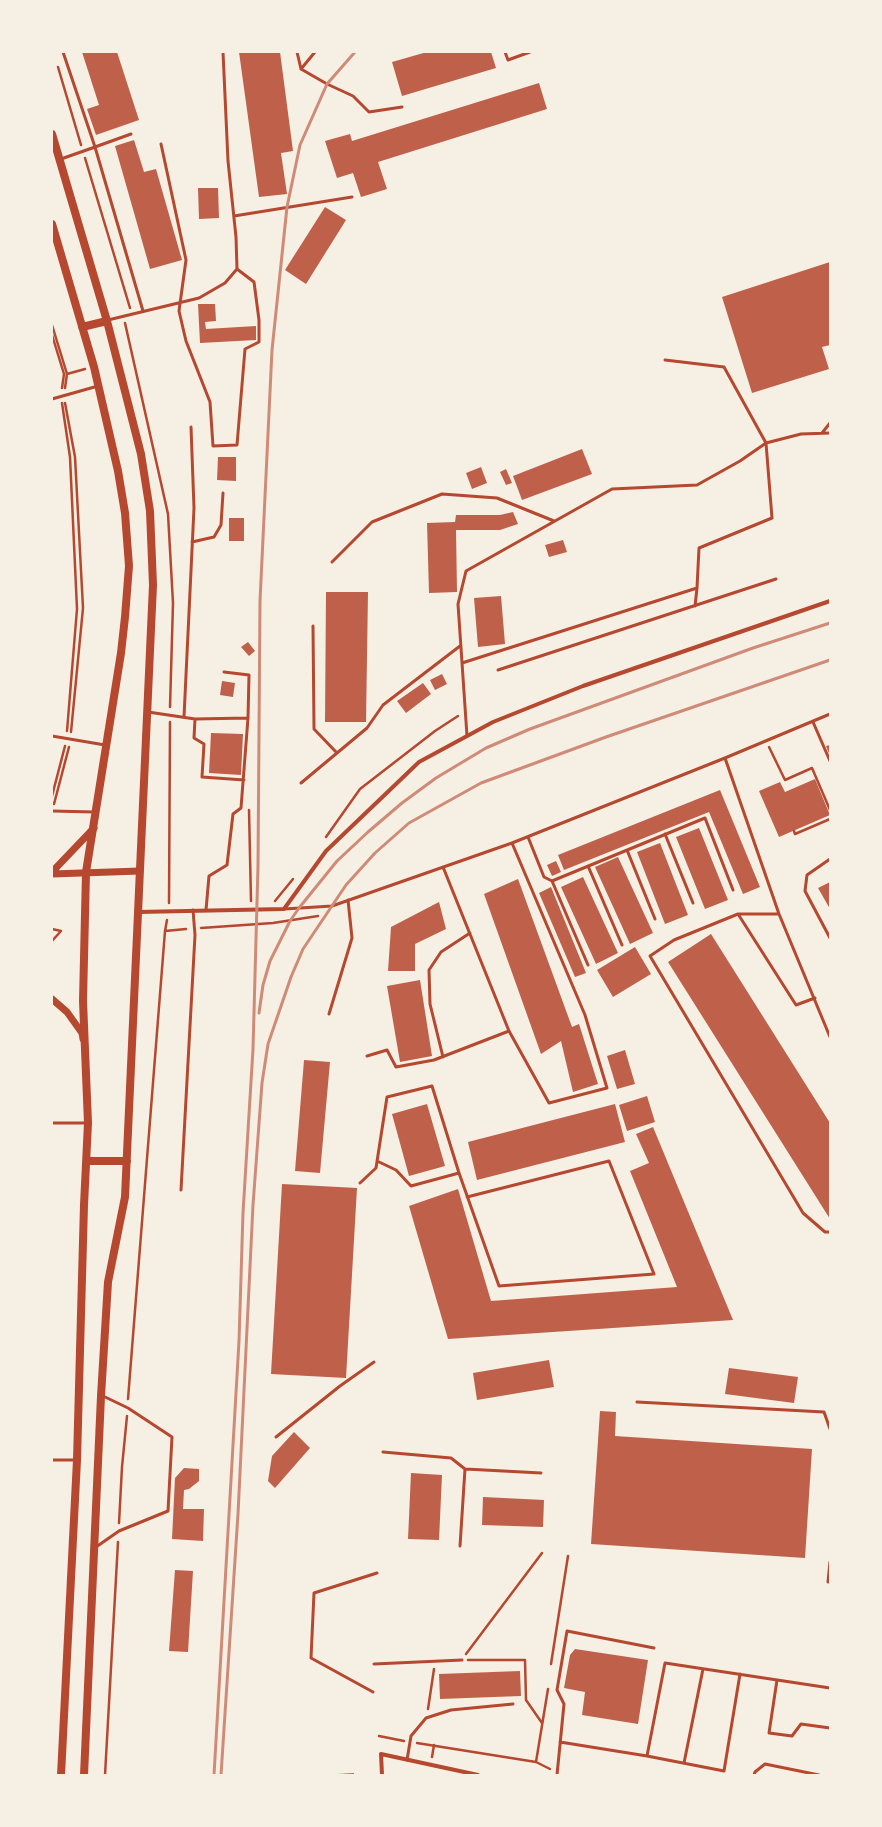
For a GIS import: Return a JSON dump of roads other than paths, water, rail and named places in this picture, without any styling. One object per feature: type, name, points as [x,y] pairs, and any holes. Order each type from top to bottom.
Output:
[{"type":"main road","points":[[52,134],[106,321],[141,454],[150,511],[153,585],[125,1197],[108,1282],[101,1396],[84,1775]]},
{"type":"main road","points":[[52,224],[98,386],[119,478],[125,513],[129,566],[124,624],[86,872],[83,1001],[87,1052],[87,1161],[77,1460],[61,1775]]},
{"type":"main road","points":[[82,327],[106,321]]},
{"type":"main road","points":[[87,1161],[127,1161]]},
{"type":"street","points":[[138,912],[284,909],[326,851],[419,762],[493,722],[583,686],[830,601]]},
{"type":"street","points":[[52,873],[94,827]]},
{"type":"street","points":[[52,873],[140,871]]},
{"type":"street","points":[[52,999],[67,1012],[82,1033],[87,1052]]},
{"type":"street","points":[[382,1775],[381,1754],[478,1775]]},
{"type":"lane","points":[[63,52],[95,147],[143,311]]},
{"type":"lane","points":[[106,321],[198,298],[225,283],[237,269],[234,216],[228,161],[223,52]]},
{"type":"lane","points":[[297,52],[302,69],[327,84],[353,96],[369,112],[402,107]]},
{"type":"lane","points":[[302,69],[315,52]]},
{"type":"lane","points":[[505,52],[508,60],[530,52]]},
{"type":"lane","points":[[59,159],[131,134]]},
{"type":"lane","points":[[161,144],[186,260],[179,311],[186,341],[210,402],[213,446],[238,445],[245,349],[259,342],[259,320],[254,282],[237,269]]},
{"type":"lane","points":[[234,216],[352,198]]},
{"type":"lane","points":[[665,360],[724,367],[766,442],[772,518],[699,548],[695,606]]},
{"type":"lane","points":[[52,399],[98,386]]},
{"type":"lane","points":[[822,433],[830,423]]},
{"type":"lane","points":[[184,717],[194,508],[191,427]]},
{"type":"lane","points":[[467,736],[458,604],[466,571],[612,489],[697,485],[740,461],[766,442],[801,434],[830,433]]},
{"type":"lane","points":[[192,542],[214,537],[221,525],[223,493]]},
{"type":"lane","points":[[332,562],[372,522],[442,494],[498,498],[554,522]]},
{"type":"lane","points":[[498,670],[776,579]]},
{"type":"lane","points":[[462,663],[697,588]]},
{"type":"lane","points":[[312,626],[314,728],[337,753]]},
{"type":"lane","points":[[301,783],[367,728],[382,705],[460,646]]},
{"type":"lane","points":[[206,910],[209,876],[227,865],[233,814],[241,808],[244,780],[249,675],[224,672]]},
{"type":"lane","points":[[148,712],[195,719],[248,718]]},
{"type":"lane","points":[[284,909],[332,906],[512,843],[725,758],[830,714]]},
{"type":"lane","points":[[195,719],[194,738],[204,744],[202,777],[244,780]]},
{"type":"lane","points":[[812,722],[830,761]]},
{"type":"lane","points":[[52,736],[105,745]]},
{"type":"lane","points":[[725,758],[779,914],[830,1036]]},
{"type":"lane","points":[[52,810],[96,812]]},
{"type":"lane","points":[[552,881],[704,818],[733,890]]},
{"type":"lane","points":[[665,834],[693,903]]},
{"type":"lane","points":[[528,837],[544,877],[552,881],[588,966]]},
{"type":"lane","points":[[444,867],[509,1031],[549,1103],[607,1088],[585,1015],[512,843]]},
{"type":"lane","points":[[627,850],[655,919]]},
{"type":"lane","points":[[830,860],[807,875],[805,891],[830,938]]},
{"type":"lane","points":[[588,866],[622,945]]},
{"type":"lane","points":[[329,1014],[352,938],[348,900]]},
{"type":"lane","points":[[181,1190],[195,935],[193,910]]},
{"type":"lane","points":[[779,914],[738,914],[674,940],[650,956],[803,1214],[825,1232],[830,1232]]},
{"type":"lane","points":[[738,914],[796,1005],[815,998]]},
{"type":"lane","points":[[443,1057],[430,1004],[429,970],[441,952],[470,933]]},
{"type":"lane","points":[[367,1056],[387,1050],[396,1067],[434,1060],[509,1031]]},
{"type":"lane","points":[[360,1183],[376,1168],[387,1096],[432,1086],[467,1197],[499,1286],[654,1274],[608,1161],[467,1197]]},
{"type":"lane","points":[[52,1123],[88,1123]]},
{"type":"lane","points":[[377,1161],[396,1170],[411,1186],[459,1173]]},
{"type":"lane","points":[[276,1437],[340,1386],[374,1362]]},
{"type":"lane","points":[[94,1548],[119,1531],[168,1511],[172,1437],[128,1408],[101,1396]]},
{"type":"lane","points":[[637,1402],[824,1412],[830,1429]]},
{"type":"lane","points":[[383,1452],[451,1458],[465,1469],[542,1473]]},
{"type":"lane","points":[[52,1460],[77,1460]]},
{"type":"lane","points":[[460,1546],[465,1469]]},
{"type":"lane","points":[[828,1582],[830,1562]]},
{"type":"lane","points":[[373,1692],[311,1658],[314,1593],[377,1573]]},
{"type":"lane","points":[[557,1775],[564,1704],[558,1690],[567,1631],[654,1648]]},
{"type":"lane","points":[[374,1664],[462,1660]]},
{"type":"lane","points":[[647,1756],[665,1663],[830,1688]]},
{"type":"lane","points":[[684,1763],[703,1669]]},
{"type":"lane","points":[[560,1742],[647,1756],[724,1771],[740,1674]]},
{"type":"lane","points":[[777,1680],[768,1733],[792,1736],[801,1724],[830,1728]]},
{"type":"lane","points":[[407,1760],[411,1736],[426,1718],[451,1710],[513,1704]]},
{"type":"lane","points":[[754,1775],[755,1772],[765,1764],[819,1775]]},
{"type":"railway","points":[[214,1775],[239,1341],[243,1213],[253,1049],[258,866],[260,601],[272,350],[287,207],[300,145],[327,84],[355,52]]},
{"type":"railway","points":[[259,1013],[263,985],[270,961],[290,921],[299,908],[337,861],[402,803],[436,778],[486,748],[530,729],[753,648],[830,623]]},
{"type":"railway","points":[[221,1775],[238,1514],[253,1205],[262,1083],[268,1044],[291,977],[303,949],[346,885],[375,853],[409,823],[481,783],[606,737],[830,660]]}]
